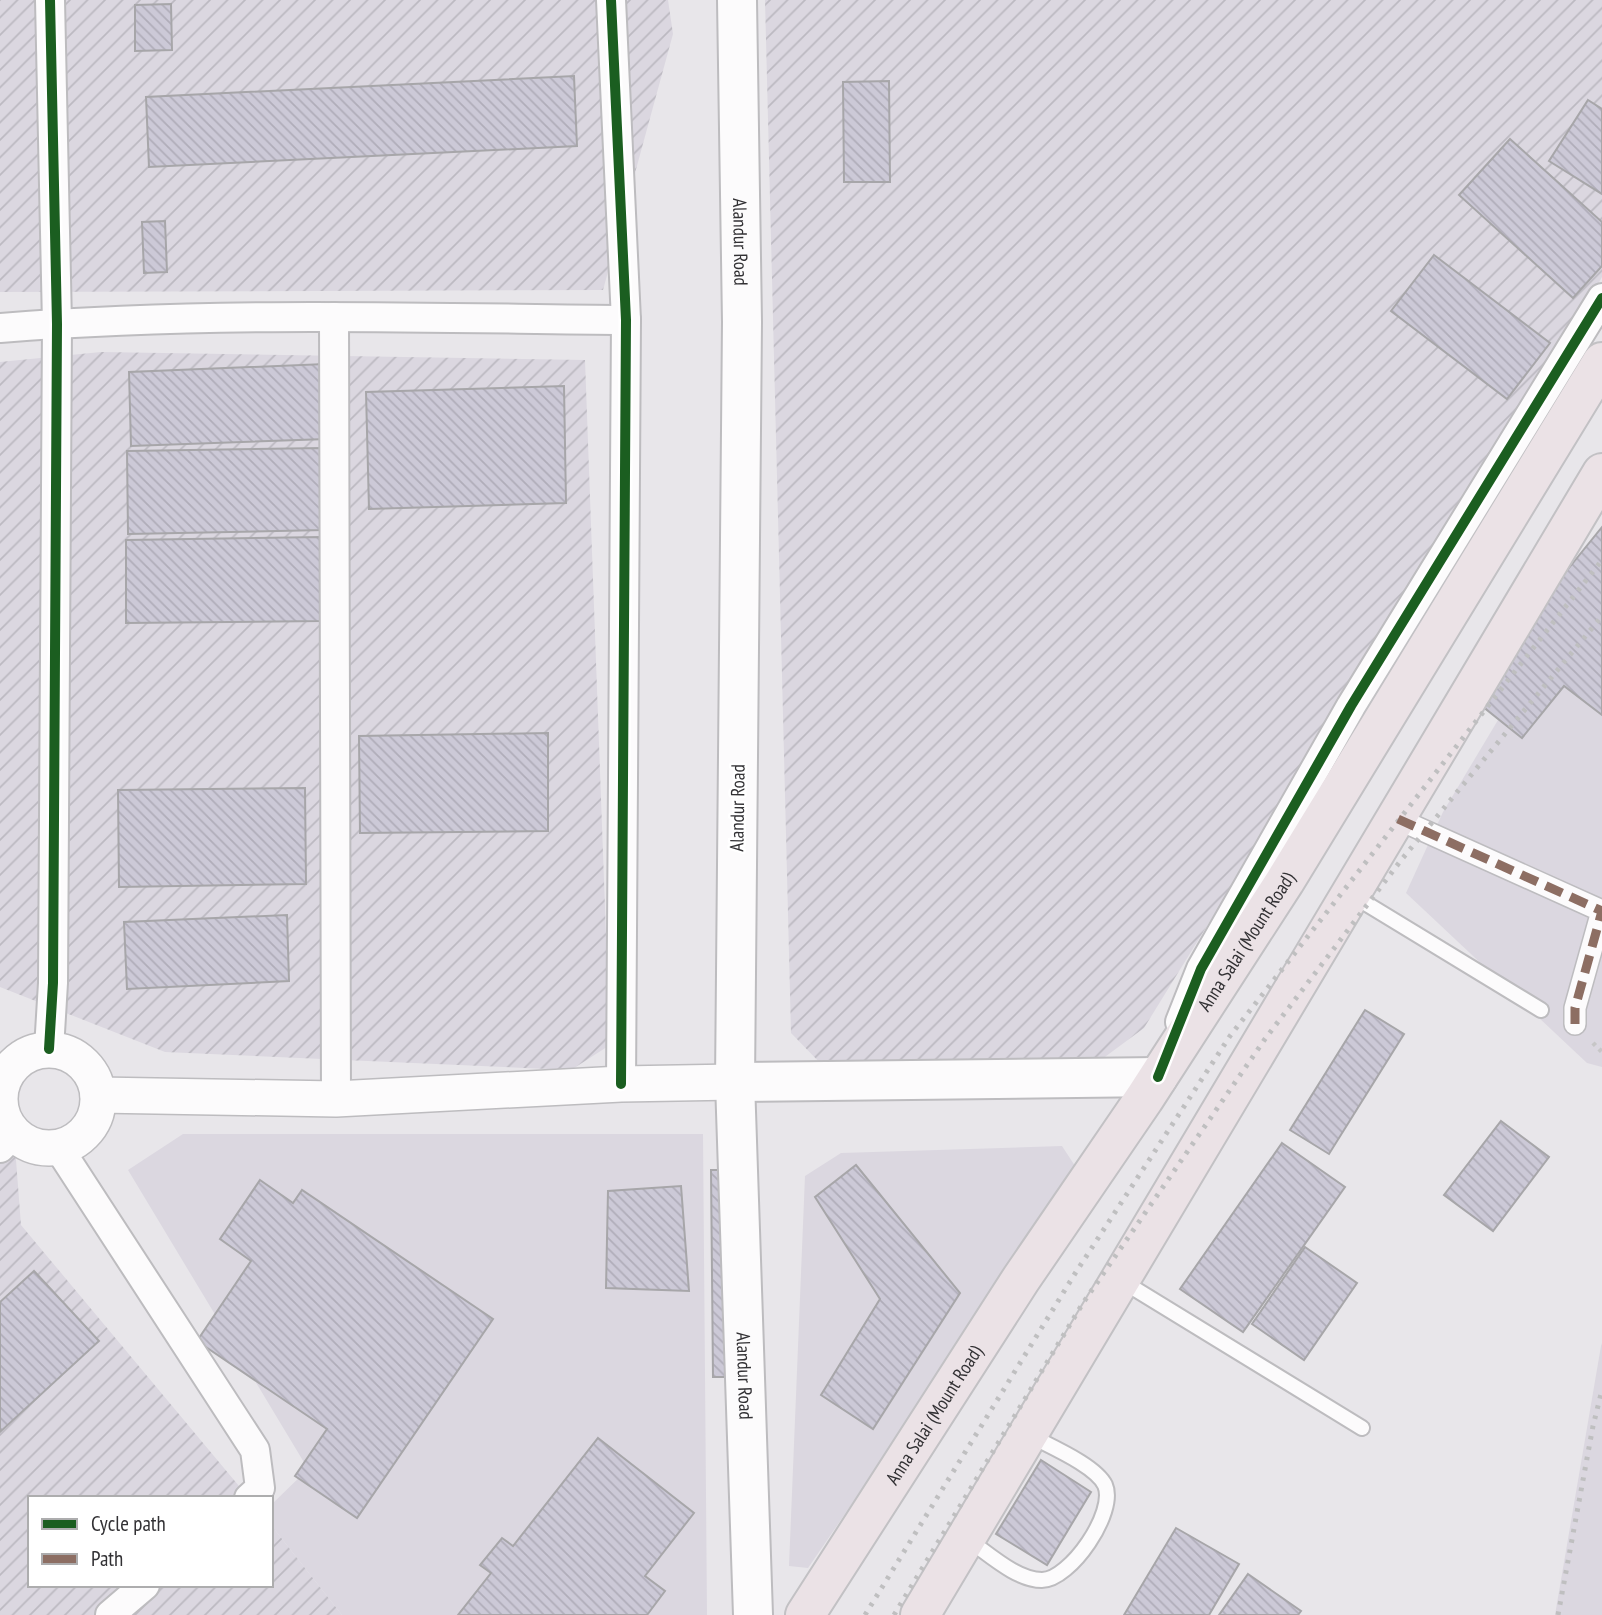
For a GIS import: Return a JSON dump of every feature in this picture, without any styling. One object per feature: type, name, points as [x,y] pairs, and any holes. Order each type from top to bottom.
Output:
[{"type":"main road","name":"Alandur Road","points":[[737,0],[742,322],[735,1082],[753,1615]]},
{"type":"main road","name":"Anna Salai (Mount Road)","points":[[805,1615],[1021,1279],[1158,1077],[1285,881],[1602,362]]},
{"type":"main road","points":[[920,1615],[1398,819],[1602,473]]},
{"type":"main road","points":[[735,1082],[1158,1077]]},
{"type":"street","points":[[22,1050],[66,1052],[81,1060],[92,1073],[98,1095],[95,1119],[86,1132],[73,1142],[58,1147],[7,1141],[0,1089],[22,1050],[53,970],[57,324],[50,0]]},
{"type":"street","points":[[611,0],[626,320],[621,1084]]},
{"type":"street","points":[[1158,1077],[1201,969],[1351,706],[1602,298]]},
{"type":"street","points":[[334,317],[336,1100]]},
{"type":"street","points":[[0,328],[57,324],[334,317],[626,320]]},
{"type":"street","points":[[1398,819],[1602,911],[1575,1008],[1575,1024]]},
{"type":"street","points":[[98,1095],[336,1100],[621,1084],[735,1082]]},
{"type":"street","points":[[58,1147],[255,1450],[260,1488],[251,1496]]},
{"type":"street","points":[[110,1615],[143,1587]]},
{"type":"lane","points":[[1352,895],[1541,1010]]},
{"type":"lane","points":[[1121,1280],[1362,1428]]},
{"type":"lane","points":[[966,1538],[1026,1578],[1044,1581],[1062,1573],[1090,1542],[1107,1505],[1105,1486],[1090,1469],[1028,1435]]},
{"type":"shaded area","points":[[0,0],[668,0],[673,34],[603,290],[0,292]]},
{"type":"shaded area","points":[[765,0],[1602,0],[1602,277],[1547,375],[1144,1028],[1090,1068],[824,1067],[791,1033]]},
{"type":"shaded area","points":[[101,352],[585,360],[610,1045],[571,1070],[165,1052],[0,987],[0,362]]},
{"type":"shaded area","points":[[1602,546],[1602,1067],[1587,1063],[1406,893],[1443,812]]},
{"type":"shaded area","points":[[0,1094],[12,1108],[21,1225],[247,1496],[28,1496],[28,1587],[273,1587],[273,1528],[342,1615],[0,1615]]},
{"type":"shaded area","points":[[183,1134],[703,1134],[707,1615],[342,1615],[273,1528],[273,1503],[308,1469],[128,1170]]},
{"type":"shaded area","points":[[1062,1146],[1079,1172],[808,1568],[789,1566],[805,1176],[841,1153]]},
{"type":"shaded area","points":[[1602,1343],[1602,1615],[1555,1615],[1601,1346]]},
{"type":"building","points":[[171,4],[172,50],[135,51],[135,5]]},
{"type":"building","points":[[574,76],[577,146],[149,167],[146,97]]},
{"type":"building","points":[[889,81],[890,182],[844,182],[843,82]]},
{"type":"building","points":[[1588,100],[1602,109],[1602,194],[1549,161]]},
{"type":"building","points":[[1510,139],[1602,222],[1602,266],[1573,298],[1459,195]]},
{"type":"building","points":[[165,221],[167,272],[144,273],[142,222]]},
{"type":"building","points":[[1434,255],[1550,343],[1507,399],[1391,311]]},
{"type":"building","points":[[325,364],[327,439],[131,446],[129,372]]},
{"type":"building","points":[[564,386],[566,503],[369,509],[366,392]]},
{"type":"building","points":[[323,448],[324,530],[128,534],[127,451]]},
{"type":"building","points":[[1602,527],[1602,715],[1564,686],[1522,738],[1467,694]]},
{"type":"building","points":[[321,537],[321,621],[126,623],[126,540]]},
{"type":"building","points":[[548,733],[548,831],[360,833],[359,736]]},
{"type":"building","points":[[305,788],[306,884],[119,887],[118,790]]},
{"type":"building","points":[[287,915],[289,981],[127,989],[124,922]]},
{"type":"building","points":[[1365,1010],[1404,1034],[1329,1154],[1290,1130]]},
{"type":"building","points":[[1501,1121],[1549,1157],[1493,1231],[1444,1195]]},
{"type":"building","points":[[1282,1143],[1345,1187],[1243,1332],[1180,1289]]},
{"type":"building","points":[[856,1165],[960,1293],[873,1429],[821,1395],[880,1299],[815,1197]]},
{"type":"building","points":[[711,1170],[733,1170],[735,1377],[713,1377]]},
{"type":"building","points":[[260,1180],[293,1203],[302,1190],[493,1319],[357,1518],[295,1476],[327,1429],[197,1341],[251,1261],[220,1239]]},
{"type":"building","points":[[681,1186],[689,1291],[606,1288],[608,1191]]},
{"type":"building","points":[[1305,1247],[1357,1283],[1304,1360],[1252,1324]]},
{"type":"building","points":[[34,1271],[99,1341],[0,1432],[0,1302]]},
{"type":"building","points":[[598,1438],[694,1513],[645,1576],[665,1591],[647,1615],[458,1615],[491,1573],[480,1565],[502,1538],[513,1546]]},
{"type":"building","points":[[1041,1460],[1091,1492],[1047,1565],[996,1534]]},
{"type":"building","points":[[1176,1528],[1239,1564],[1209,1615],[1124,1615]]},
{"type":"building","points":[[1248,1574],[1301,1611],[1298,1615],[1219,1615]]},
{"type":"railway","points":[[865,1615],[1076,1272],[1230,1036],[1602,560]]},
{"type":"railway","points":[[894,1615],[1083,1303],[1265,1039],[1402,859],[1602,616]]},
{"type":"railway","points":[[1558,1615],[1602,1390]]},
{"type":"marked path","points":[[1398,819],[1602,911],[1575,1008],[1575,1024]]},
{"type":"cycle path","points":[[49,1049],[53,983],[57,324],[50,0]]},
{"type":"cycle path","points":[[611,0],[626,320],[621,1084]]},
{"type":"cycle path","points":[[1158,1077],[1201,969],[1351,706],[1602,298]]}]
